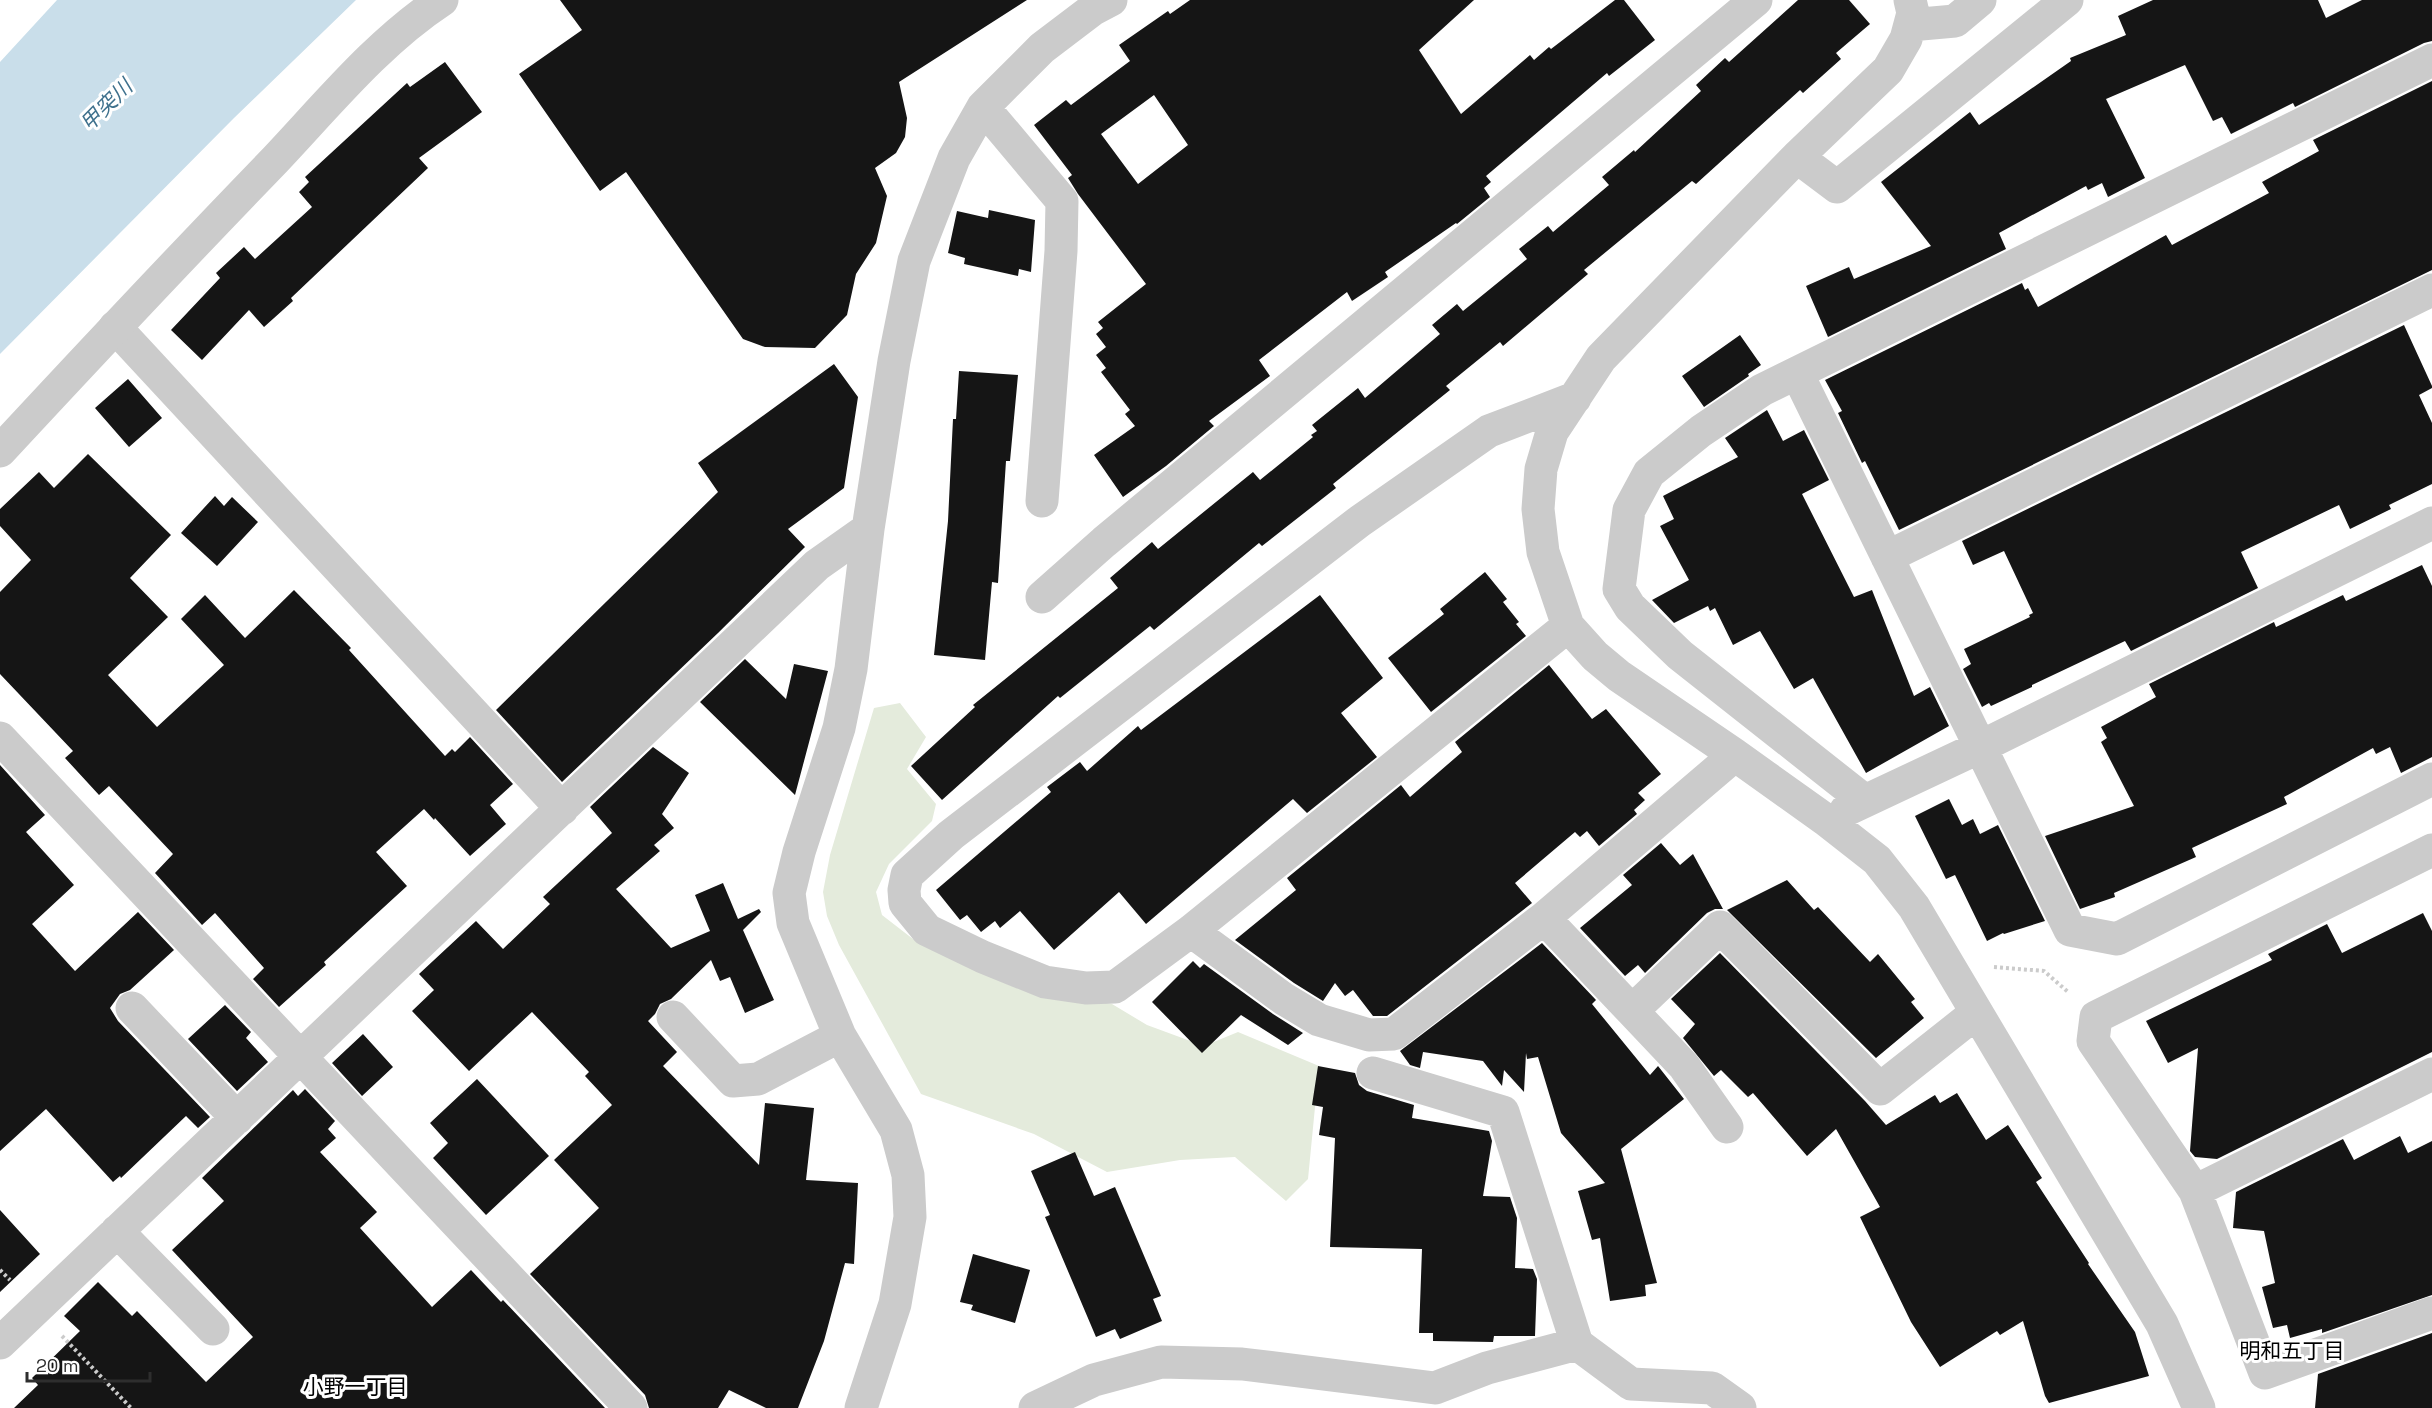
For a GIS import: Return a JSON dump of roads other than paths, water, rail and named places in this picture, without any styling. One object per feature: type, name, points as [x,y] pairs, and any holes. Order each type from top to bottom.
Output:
[{"type":"street","points":[[0,451],[366,64],[422,13],[442,0]]},
{"type":"street","points":[[861,1408],[896,1304],[910,1217],[908,1175],[896,1131],[840,1036],[793,923],[789,892],[799,852],[839,728],[851,669],[868,529],[894,361],[914,261],[954,159],[983,107],[1042,48],[1092,10],[1111,0]]},
{"type":"street","points":[[1042,597],[1122,527],[1756,0]]},
{"type":"street","points":[[1980,0],[1955,21],[1910,12],[1906,39],[1887,70],[1797,157],[1601,358],[1552,432],[1541,469],[1538,509],[1543,552],[1568,626],[1595,656],[1619,676],[1826,820],[1877,860],[1914,907],[2162,1324],[2199,1408]]},
{"type":"street","points":[[1797,157],[1837,187],[2067,0]]},
{"type":"street","points":[[1864,801],[1680,655],[1630,607],[1619,588],[1629,510],[1649,473],[1701,431],[1762,390],[2432,60]]},
{"type":"street","points":[[983,107],[1062,201],[1061,251],[1042,501]]},
{"type":"street","points":[[1887,557],[2432,290]]},
{"type":"street","points":[[115,327],[562,809]]},
{"type":"street","points":[[1797,373],[2070,930],[2117,939],[2432,779]]},
{"type":"street","points":[[1568,626],[1191,931],[1115,987],[1086,988],[1045,982],[983,957],[927,930],[905,903],[904,890],[907,875],[951,835],[1360,521],[1489,431],[1575,398]]},
{"type":"street","points":[[1826,820],[1980,747],[2432,524]]},
{"type":"street","points":[[0,1343],[817,565],[868,529]]},
{"type":"street","points":[[0,738],[631,1408]]},
{"type":"street","points":[[1191,931],[1284,999],[1319,1020],[1369,1035],[1394,1034],[1544,918],[1735,755]]},
{"type":"street","points":[[2432,850],[2096,1017],[2093,1041],[2194,1191],[2265,1373],[2432,1312]]},
{"type":"street","points":[[1544,918],[1684,1066],[1727,1127]]},
{"type":"street","points":[[1632,1011],[1720,927],[1880,1089],[1976,1013]]},
{"type":"street","points":[[132,1008],[237,1118]]},
{"type":"street","points":[[673,1017],[733,1081],[758,1079],[840,1036]]},
{"type":"street","points":[[1373,1073],[1503,1112],[1577,1344],[1631,1384],[1712,1388],[1740,1408]]},
{"type":"street","points":[[2194,1191],[2432,1074]]},
{"type":"street","points":[[117,1231],[213,1329]]},
{"type":"street","points":[[1035,1408],[1094,1380],[1161,1362],[1242,1364],[1437,1398],[1487,1368],[1577,1344]]},
{"type":"water","name":"甲突川","points":[[57,0],[356,0],[234,118],[0,354],[0,62]]},
{"type":"district","name":"明和五丁目","points":[[2292,1350]]},
{"type":"district","name":"小野一丁目","points":[[355,1386]]}]
